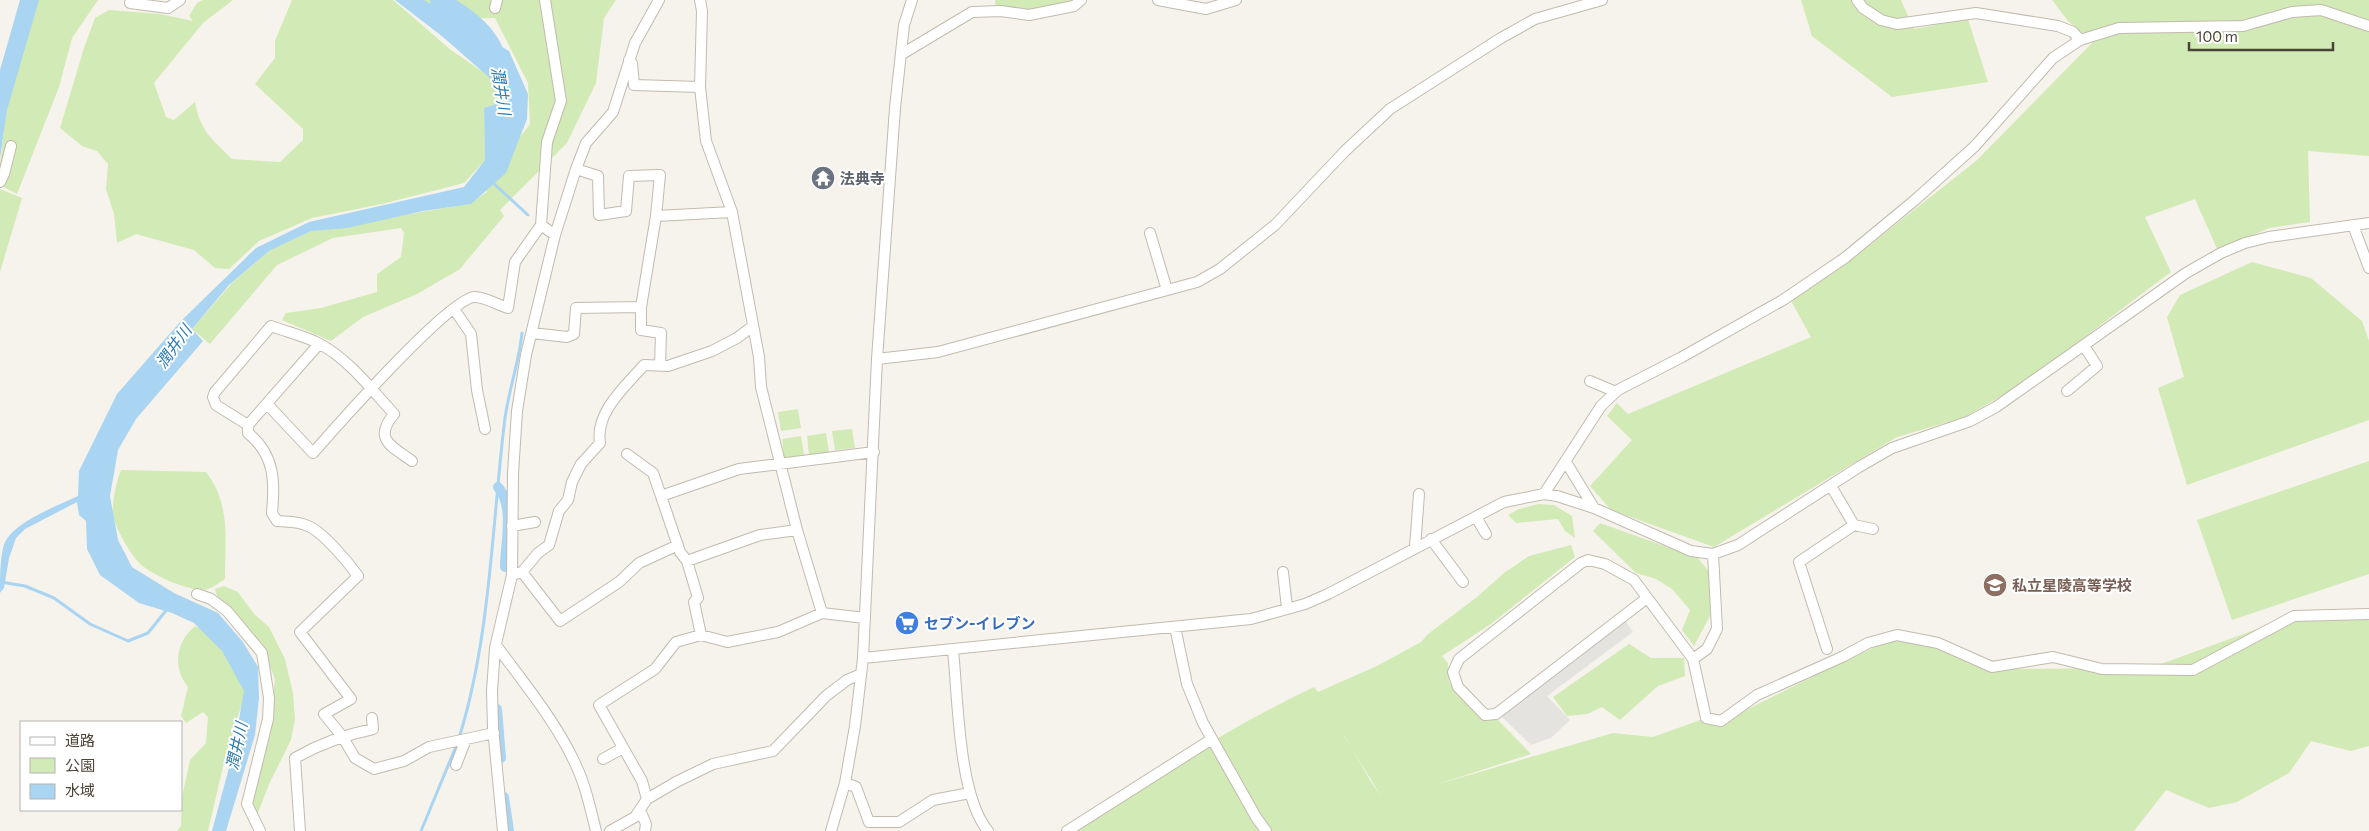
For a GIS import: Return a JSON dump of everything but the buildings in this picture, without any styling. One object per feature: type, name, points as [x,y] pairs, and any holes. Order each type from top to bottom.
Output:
[{"type":"street","points":[[130,4],[168,8],[180,0]]},
{"type":"street","points":[[267,404],[313,453],[370,388],[445,315],[454,310],[465,299],[475,296],[508,308],[515,262],[541,225],[547,142],[561,101],[545,0]]},
{"type":"street","points":[[503,831],[492,691],[496,645],[517,573],[512,526],[517,411],[526,355],[555,235],[576,169],[586,144],[613,112],[635,44],[659,0]]},
{"type":"street","points":[[700,0],[702,11],[700,87],[706,141],[732,212],[753,326],[761,388],[797,530],[822,613]]},
{"type":"street","points":[[831,831],[845,783],[856,726],[863,658],[877,360],[895,108],[904,25],[912,0]]},
{"type":"street","points":[[902,54],[972,12],[1001,12],[1029,15],[1074,6],[1081,0]]},
{"type":"street","points":[[1158,0],[1206,9],[1236,0]]},
{"type":"street","points":[[877,360],[938,352],[1197,282],[1220,269],[1275,225],[1345,151],[1390,109],[1501,38],[1536,20],[1602,0]]},
{"type":"street","points":[[1857,0],[1863,8],[1881,20],[1897,24],[1976,13],[2058,26],[2073,32],[2080,40]]},
{"type":"street","points":[[1544,494],[1601,406],[1616,392],[1783,300],[1846,257],[1915,200],[1975,146],[2053,58],[2080,40],[2119,28],[2243,26],[2292,12],[2321,10],[2369,26]]},
{"type":"street","points":[[629,60],[632,63],[634,85],[700,87]]},
{"type":"street","points":[[0,182],[11,146]]},
{"type":"street","points":[[576,169],[598,176],[599,215],[626,211],[628,176],[660,175],[656,216],[641,307],[641,330],[661,333],[660,365]]},
{"type":"street","points":[[656,216],[732,212]]},
{"type":"street","points":[[863,658],[1251,618],[1328,594],[1415,547],[1513,499],[1544,494],[1594,508],[1691,551],[1713,554],[1738,545],[1859,467],[1899,445],[1959,426],[1987,412],[2186,273],[2221,253],[2245,243],[2269,237],[2369,223]]},
{"type":"street","points":[[541,225],[555,235]]},
{"type":"street","points":[[2352,225],[2369,268]]},
{"type":"street","points":[[1150,233],[1167,290]]},
{"type":"street","points":[[532,333],[567,337],[574,334],[576,308],[641,307]]},
{"type":"street","points":[[454,310],[471,334],[477,390],[486,429]]},
{"type":"street","points":[[248,425],[216,405],[213,397],[215,392],[271,326],[319,344],[344,360],[394,414],[386,424],[384,435],[387,444],[412,461]]},
{"type":"street","points":[[517,573],[549,545],[559,511],[568,500],[572,482],[581,464],[600,443],[598,431],[609,406],[644,365],[668,366],[712,351],[737,338],[753,326]]},
{"type":"street","points":[[319,344],[248,425],[248,433],[259,442],[266,454],[275,482],[272,513],[277,521],[297,522],[310,526],[345,558],[358,576],[300,632],[351,699],[324,714],[342,736],[355,758],[374,769],[404,761],[429,747],[494,733]]},
{"type":"street","points":[[2067,391],[2097,366],[2084,346]]},
{"type":"street","points":[[1590,381],[1616,392]]},
{"type":"street","points":[[661,496],[739,469],[874,452]]},
{"type":"street","points":[[627,454],[653,473],[680,552],[687,561],[698,598],[694,602],[701,635]]},
{"type":"street","points":[[1566,462],[1594,508]]},
{"type":"street","points":[[1831,486],[1854,525]]},
{"type":"street","points":[[1415,547],[1419,494]]},
{"type":"street","points":[[1476,517],[1486,534]]},
{"type":"street","points":[[512,526],[535,522]]},
{"type":"street","points":[[1827,649],[1799,562],[1854,525],[1873,529]]},
{"type":"street","points":[[687,561],[760,535],[797,530]]},
{"type":"street","points":[[1431,539],[1463,582]]},
{"type":"street","points":[[517,573],[560,621],[618,582],[639,563],[678,545]]},
{"type":"street","points":[[1693,659],[1707,649],[1717,629],[1713,554]]},
{"type":"street","points":[[1647,598],[1496,714],[1485,715],[1458,687],[1453,672],[1459,659],[1581,563],[1588,560],[1605,564],[1634,580],[1693,659],[1706,718],[1721,721],[1757,695],[1842,657],[1868,643],[1897,635],[1938,643],[1992,666],[2053,657],[2102,668],[2193,670],[2294,616],[2369,614]]},
{"type":"street","points":[[1283,572],[1287,608]]},
{"type":"street","points":[[197,594],[211,600],[227,611],[262,653],[269,698],[268,719],[247,804],[260,831]]},
{"type":"street","points":[[647,799],[642,781],[599,705],[655,668],[676,642],[701,635],[727,642],[778,632],[822,613],[865,618]]},
{"type":"street","points":[[1175,627],[1187,684],[1212,739],[1256,817],[1266,831]]},
{"type":"street","points":[[496,645],[546,714],[574,761],[585,787],[596,831]]},
{"type":"street","points":[[953,650],[958,699],[958,729],[970,793],[982,824],[988,831]]},
{"type":"street","points":[[610,831],[635,817],[647,799],[676,782],[713,764],[773,751],[826,696],[846,680],[861,674]]},
{"type":"street","points":[[300,831],[295,758],[319,744],[373,728],[372,718]]},
{"type":"street","points":[[1066,831],[1212,739]]},
{"type":"street","points":[[456,766],[465,740]]},
{"type":"street","points":[[603,759],[623,748]]},
{"type":"street","points":[[845,783],[856,787],[869,822],[899,822],[933,800],[970,793]]},
{"type":"street","points":[[640,810],[646,824],[645,831]]},
{"type":"green space","points":[[37,0],[98,0],[72,38],[59,87],[17,194],[0,185],[0,164],[6,112]]},
{"type":"green space","points":[[203,0],[233,0],[203,23],[154,83],[166,117],[174,120],[195,102],[204,128],[232,159],[280,162],[303,140],[303,129],[255,84],[275,58],[275,41],[292,0],[393,0],[451,50],[499,83],[499,103],[484,108],[485,160],[464,183],[382,204],[312,218],[259,241],[229,269],[215,268],[194,250],[136,234],[117,243],[114,214],[106,189],[108,164],[97,151],[82,146],[60,128],[84,48],[95,18],[109,10],[160,14],[193,21],[189,16],[197,3]]},
{"type":"green space","points":[[420,0],[616,0],[604,18],[596,83],[567,143],[500,210],[504,216],[460,269],[417,294],[363,317],[331,341],[282,320],[286,313],[321,308],[377,292],[377,274],[401,257],[404,233],[401,228],[333,238],[277,265],[210,344],[192,329],[232,283],[269,251],[311,231],[468,204],[487,192],[482,185],[530,124],[528,83],[495,18],[447,19]]},
{"type":"green space","points":[[995,0],[1081,0],[1074,6],[996,14]]},
{"type":"green space","points":[[1801,0],[1901,0],[1914,29],[1968,19],[1988,82],[1892,97],[1812,36]]},
{"type":"green space","points":[[2052,0],[2369,0],[2369,156],[2308,151],[2310,222],[2269,228],[2218,251],[2195,199],[2145,217],[2171,272],[2022,384],[1965,417],[1897,437],[1714,547],[1611,510],[1590,486],[1632,440],[1607,416],[1617,403],[1628,414],[1811,337],[1791,301],[1871,244],[1976,161],[2093,42],[2068,21]]},
{"type":"green space","points":[[0,189],[22,198],[0,272]]},
{"type":"green space","points":[[2252,262],[2311,278],[2362,321],[2369,341],[2369,420],[2187,485],[2158,388],[2184,377],[2167,317],[2180,295]]},
{"type":"green space","points":[[798,409],[801,428],[781,431],[778,412]]},
{"type":"green space","points":[[852,429],[855,448],[835,450],[832,431]]},
{"type":"green space","points":[[826,433],[829,452],[809,455],[807,436]]},
{"type":"green space","points":[[801,436],[804,455],[784,458],[782,439]]},
{"type":"green space","points":[[2369,461],[2369,574],[2232,620],[2197,520]]},
{"type":"green space","points":[[121,470],[206,472],[220,497],[223,510],[226,536],[225,579],[208,589],[193,589],[150,571],[135,558],[117,528],[113,515],[115,492]]},
{"type":"green space","points":[[1539,504],[1554,505],[1572,516],[1575,538],[1565,531],[1558,519],[1516,523],[1508,515],[1519,509]]},
{"type":"green space","points":[[1600,523],[1698,558],[1710,573],[1710,616],[1694,646],[1682,630],[1690,610],[1672,589],[1656,579],[1636,573],[1593,531]]},
{"type":"green space","points":[[1571,545],[1575,557],[1491,624],[1442,656],[1448,663],[1449,682],[1490,718],[1498,720],[1531,754],[1435,785],[1613,733],[1653,737],[1706,718],[1720,723],[1895,638],[1929,641],[1990,669],[2150,668],[2301,613],[2369,613],[2369,746],[2351,751],[2311,741],[2289,773],[2237,802],[2209,808],[2166,790],[2134,831],[1068,831],[1189,755],[1282,703],[1314,687],[1318,692],[1377,666],[1421,642],[1428,634],[1477,597],[1504,573],[1529,556]],"holes":[[[1352,750],[1381,796],[1371,782]]]},
{"type":"green space","points":[[224,586],[238,592],[254,614],[269,627],[285,659],[293,693],[295,719],[291,740],[269,784],[258,813],[246,808],[270,721],[275,679],[260,642],[218,599],[215,589]]},
{"type":"green space","points":[[195,626],[213,637],[227,652],[247,688],[226,754],[208,831],[177,831],[181,826],[182,797],[190,760],[206,743],[208,717],[203,712],[186,723],[181,716],[188,687],[180,671],[178,655],[180,647]]},
{"type":"green space","points":[[1629,644],[1651,658],[1684,658],[1685,676],[1658,686],[1620,720],[1602,707],[1587,714],[1567,716],[1553,697]]},
{"type":"shaded area","points":[[1623,617],[1633,632],[1547,696],[1570,720],[1551,738],[1531,745],[1498,713]]},
{"type":"water","points":[[20,0],[39,0],[7,110],[0,158],[0,70]]},
{"type":"water","points":[[395,0],[424,0],[509,51],[528,94],[527,119],[506,173],[471,204],[423,211],[347,228],[311,231],[269,251],[229,285],[192,329],[203,341],[136,419],[118,450],[110,496],[118,540],[132,567],[174,593],[218,613],[243,642],[258,667],[259,698],[255,735],[226,831],[212,831],[233,753],[244,691],[222,651],[194,623],[172,613],[139,603],[100,575],[87,549],[86,521],[79,515],[77,502],[25,529],[16,538],[9,558],[4,588],[0,593],[3,547],[10,534],[18,527],[49,509],[78,496],[79,471],[117,394],[180,322],[256,248],[309,222],[464,187],[485,160],[484,108],[499,103],[500,87],[443,37]]},
{"type":"waterway","name":"潤井川","points":[[439,0],[467,18],[482,32],[494,50],[498,61]]},
{"type":"waterway","points":[[491,181],[528,215]]},
{"type":"waterway","points":[[459,738],[469,700],[484,623],[506,414],[522,333]]},
{"type":"waterway","points":[[498,487],[503,495],[508,515],[505,567]]},
{"type":"waterway","points":[[1,582],[25,586],[54,598],[90,624],[128,641],[148,633],[168,608]]},
{"type":"waterway","points":[[497,709],[501,758]]},
{"type":"waterway","points":[[421,831],[457,744]]},
{"type":"waterway","points":[[504,797],[509,831]]},
{"type":"place","name":"法典寺","points":[[823,178]]},
{"type":"place","name":"私立星陵高等学校","points":[[1995,585]]},
{"type":"place","name":"セブン-イレブン","points":[[907,623]]}]
